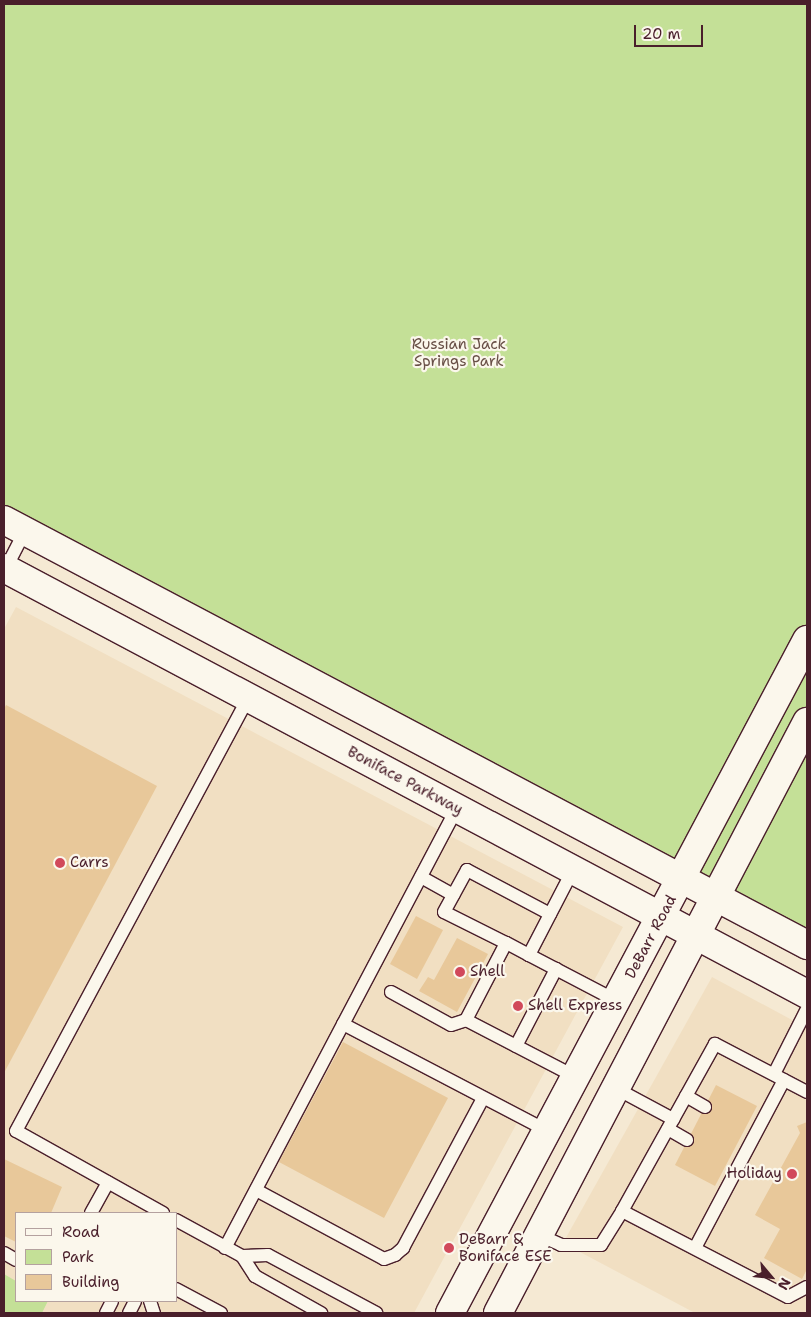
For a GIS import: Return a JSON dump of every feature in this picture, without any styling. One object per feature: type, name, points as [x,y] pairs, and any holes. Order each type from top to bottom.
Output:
[{"type":"main road","points":[[15,526],[807,945]]},
{"type":"main road","name":"Boniface Parkway","points":[[4,570],[807,994]]},
{"type":"main road","name":"DeBarr Road","points":[[450,1313],[548,1132],[807,640]]},
{"type":"main road","points":[[498,1313],[719,897],[807,722]]},
{"type":"lane","points":[[4,570],[15,526]]},
{"type":"lane","points":[[158,1212],[16,1131],[248,698]]},
{"type":"lane","points":[[225,1248],[457,808]]},
{"type":"lane","points":[[550,914],[467,870],[444,912],[617,1001]]},
{"type":"lane","points":[[529,955],[573,870]]},
{"type":"lane","points":[[421,877],[453,895]]},
{"type":"lane","points":[[391,992],[452,1025],[466,1020],[506,943]]},
{"type":"lane","points":[[516,1046],[556,969]]},
{"type":"lane","points":[[694,1248],[733,1164],[779,1077],[807,1009]]},
{"type":"lane","points":[[466,1020],[576,1077]]},
{"type":"lane","points":[[343,1024],[548,1132]]},
{"type":"lane","points":[[539,1235],[561,1245],[601,1245],[715,1044],[807,1092]]},
{"type":"lane","points":[[617,1089],[671,1124],[687,1140]]},
{"type":"lane","points":[[686,1096],[705,1107]]},
{"type":"lane","points":[[256,1190],[377,1256],[384,1259],[395,1255],[403,1248],[484,1098]]},
{"type":"lane","points":[[92,1212],[108,1182]]},
{"type":"lane","points":[[622,1211],[788,1297],[807,1287]]},
{"type":"lane","points":[[178,1221],[242,1256],[268,1255],[376,1313]]},
{"type":"lane","points":[[4,1253],[15,1259]]},
{"type":"lane","points":[[242,1256],[255,1276],[321,1313]]},
{"type":"lane","points":[[178,1290],[221,1313]]},
{"type":"shaded area","points":[[16,607],[623,927],[414,1313],[42,1313],[48,1302],[178,1302],[178,1212],[15,1212],[15,1280],[4,1274],[4,629]]},
{"type":"shaded area","points":[[712,977],[807,1028],[807,1313],[695,1313],[563,1243]]},
{"type":"green space","name":"Russian Jack Springs Park","points":[[4,4],[807,4],[807,933],[4,505]]},
{"type":"green space","points":[[4,1274],[15,1280],[15,1302],[48,1302],[42,1313],[4,1313]]},
{"type":"building","name":"Carrs","points":[[6,705],[157,786],[4,1073],[4,709]]},
{"type":"building","points":[[416,916],[443,930],[417,979],[390,964]]},
{"type":"building","points":[[457,938],[488,954],[457,1012],[419,991],[428,977],[434,980]]},
{"type":"building","points":[[343,1042],[448,1098],[384,1218],[279,1162]]},
{"type":"building","name":"Holiday","points":[[716,1085],[757,1106],[715,1186],[675,1165]]},
{"type":"building","name":"Holiday","points":[[807,1122],[807,1269],[802,1279],[764,1258],[780,1229],[755,1215],[800,1133],[797,1126]]},
{"type":"building","points":[[4,1159],[62,1187],[51,1212],[15,1212],[15,1242],[4,1236]]},
{"type":"place","name":"Carrs","points":[[60,863]]},
{"type":"place","name":"Shell","points":[[460,972]]},
{"type":"place","name":"Shell Express","points":[[518,1006]]},
{"type":"place","name":"Holiday","points":[[792,1174]]},
{"type":"place","name":"DeBarr & Boniface ESE","points":[[449,1248]]}]
